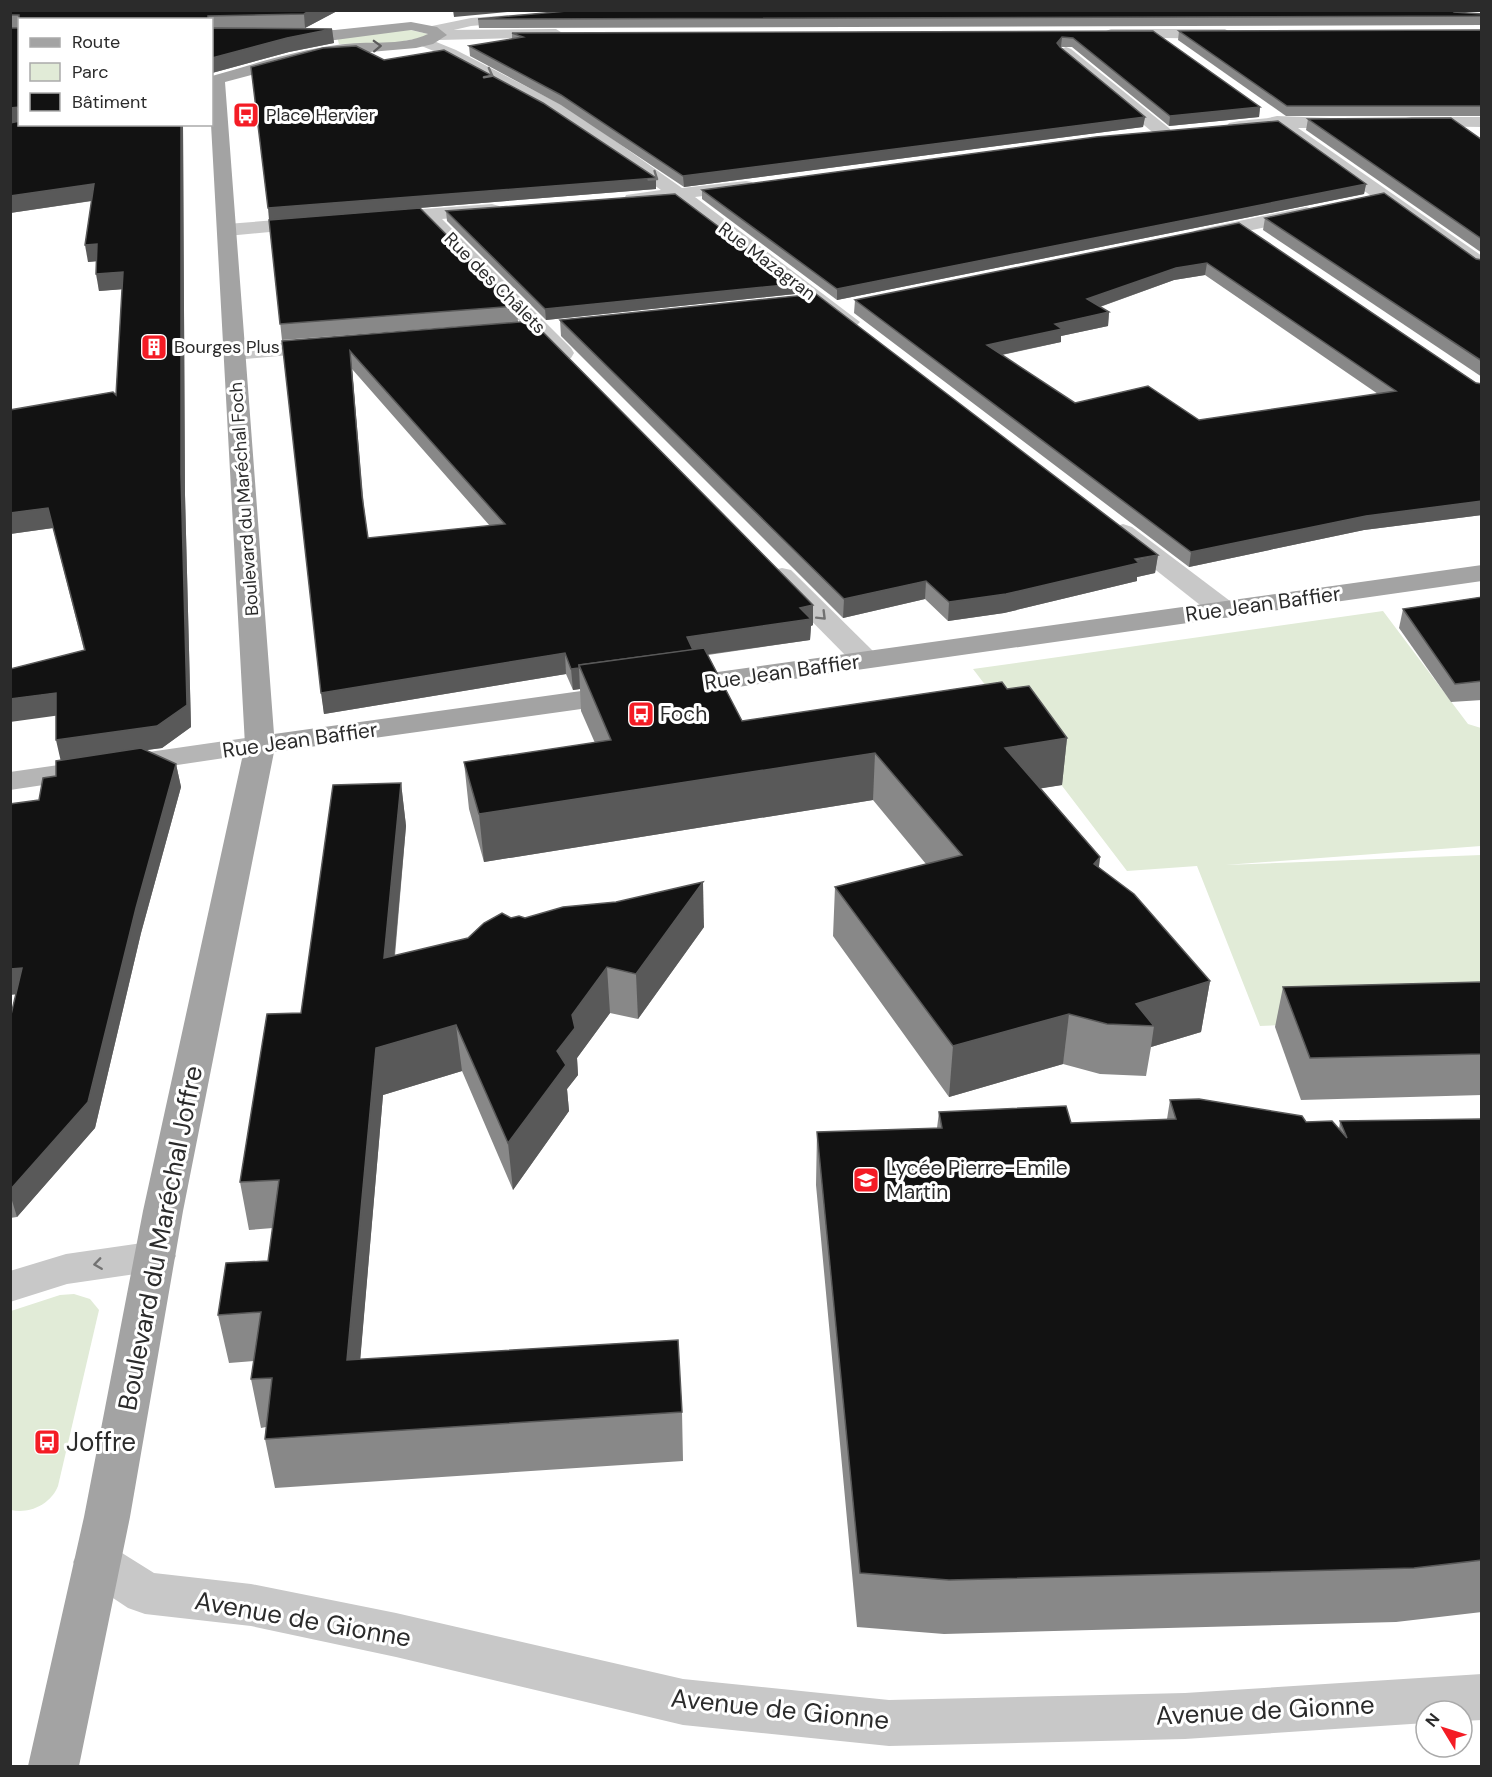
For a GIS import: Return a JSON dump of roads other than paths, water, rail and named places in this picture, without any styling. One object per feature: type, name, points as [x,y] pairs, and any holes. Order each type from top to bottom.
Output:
[{"type":"main road","points":[[213,35],[335,35],[411,26],[433,39]]},
{"type":"main road","points":[[213,46],[235,38],[262,35]]},
{"type":"main road","points":[[213,75],[236,69],[261,67],[339,48],[433,39]]},
{"type":"main road","name":"Boulevard du Maréchal Foch","points":[[213,75],[228,230],[260,745]]},
{"type":"main road","name":"Rue Jean Baffier","points":[[10,781],[1482,573]]},
{"type":"main road","name":"Boulevard du Maréchal Joffre","points":[[53,1767],[97,1562],[156,1256],[260,745]]},
{"type":"street","points":[[411,26],[450,12]]},
{"type":"street","points":[[433,39],[471,22],[538,17]]},
{"type":"street","points":[[1099,34],[1242,33]]},
{"type":"street","points":[[433,39],[461,34],[577,34]]},
{"type":"street","points":[[1156,34],[1183,53]]},
{"type":"street","name":"Rue Mazagran","points":[[433,39],[564,113],[834,305],[864,334]]},
{"type":"street","points":[[1066,52],[1163,132]]},
{"type":"street","points":[[1262,111],[1482,266]]},
{"type":"street","points":[[1398,123],[1482,122]]},
{"type":"street","points":[[1221,128],[1280,123],[1363,123]]},
{"type":"street","points":[[1141,134],[1186,130]]},
{"type":"street","points":[[614,200],[680,195],[761,184]]},
{"type":"street","points":[[1364,201],[1386,197]]},
{"type":"street","points":[[368,219],[509,208]]},
{"type":"street","points":[[1185,238],[1319,211]]},
{"type":"street","name":"Rue des Châlets","points":[[428,215],[580,370]]},
{"type":"street","points":[[228,230],[332,222]]},
{"type":"street","points":[[1242,227],[1261,240]]},
{"type":"street","points":[[792,303],[834,305]]},
{"type":"street","points":[[235,353],[342,345]]},
{"type":"street","points":[[1105,519],[1224,610]]},
{"type":"street","points":[[770,564],[865,660]]},
{"type":"street","points":[[10,1287],[66,1269],[156,1256]]},
{"type":"street","name":"Avenue de Gionne","points":[[97,1562],[145,1593],[251,1605],[396,1635],[683,1702],[889,1723],[1185,1716],[1482,1697]]},
{"type":"place","name":"Place Hervier","points":[[246,115]]},
{"type":"place","name":"Bourges Plus","points":[[154,347]]},
{"type":"place","name":"Foch","points":[[641,714]]},
{"type":"place","name":"Lycée Pierre-Emile Martin","points":[[866,1180]]},
{"type":"place","name":"Joffre","points":[[47,1442]]}]
